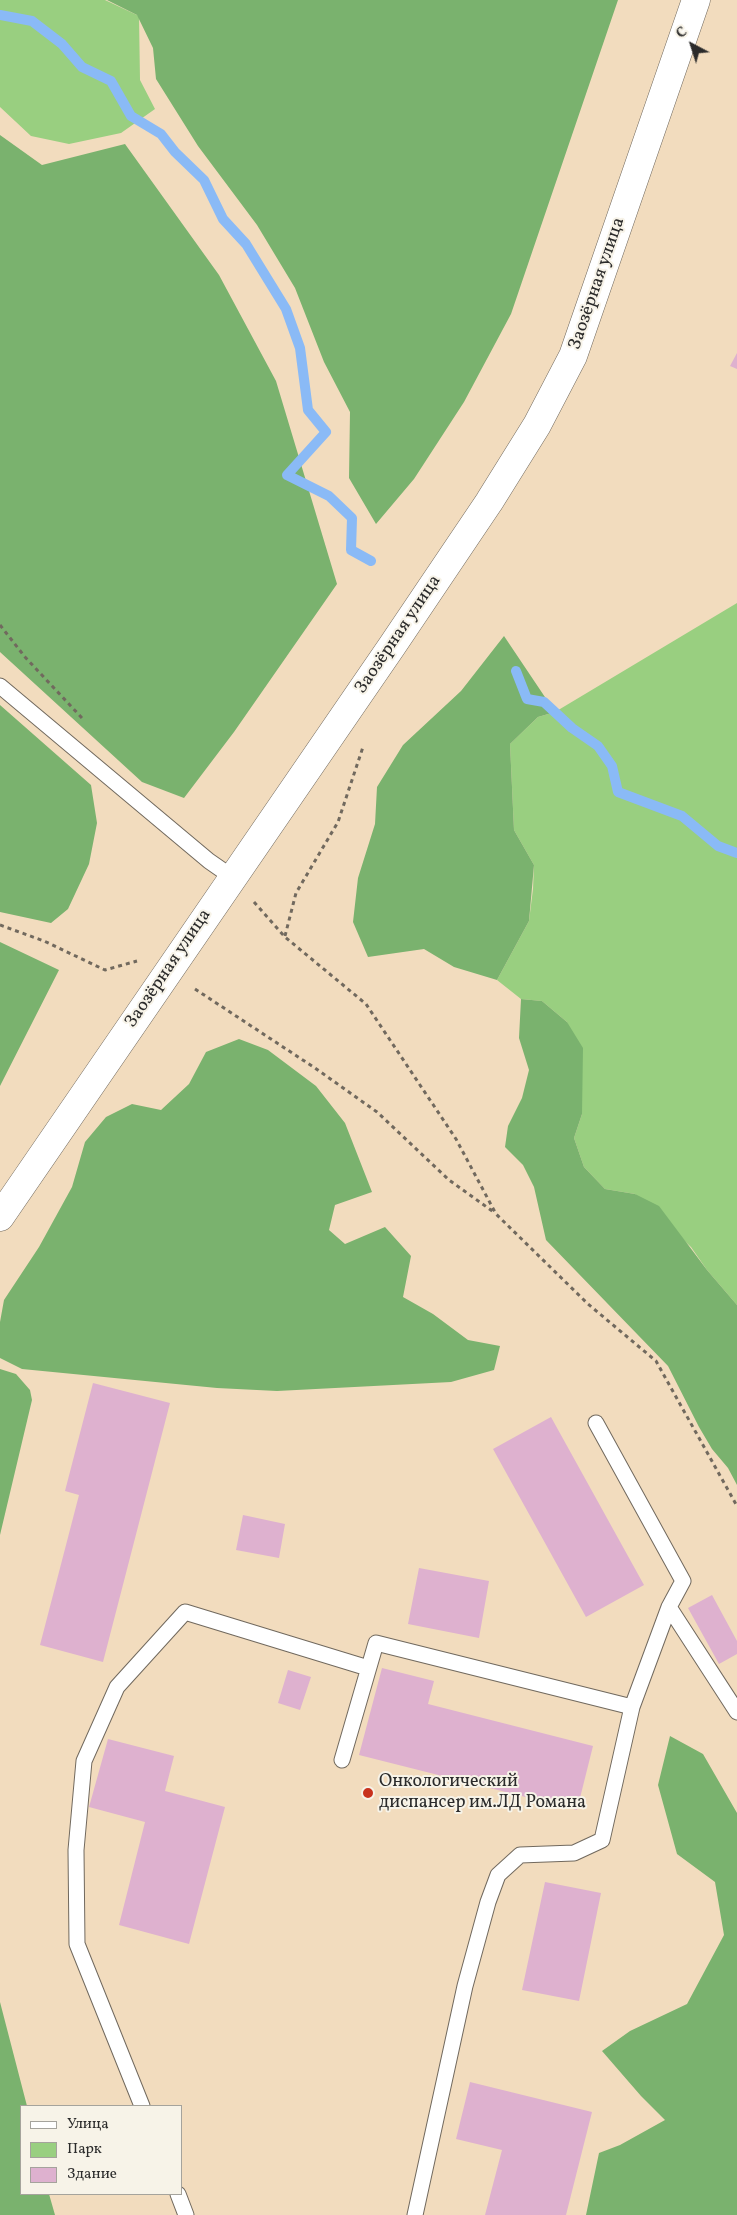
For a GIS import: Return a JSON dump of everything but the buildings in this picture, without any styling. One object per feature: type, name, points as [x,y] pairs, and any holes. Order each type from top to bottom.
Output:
[{"type":"street","name":"Заозёрная улица","points":[[0,1217],[489,502],[546,408],[573,356],[696,0]]},
{"type":"lane","points":[[0,686],[209,862],[232,877]]},
{"type":"lane","points":[[414,2215],[465,1986],[488,1902],[498,1875],[520,1855],[574,1853],[602,1840],[632,1706],[668,1608],[683,1581],[596,1424]]},
{"type":"lane","points":[[668,1608],[737,1712]]},
{"type":"lane","points":[[142,2105],[77,1944],[76,1850],[84,1761],[117,1687],[186,1612],[368,1668]]},
{"type":"lane","points":[[342,1760],[376,1643],[632,1706]]},
{"type":"lane","points":[[178,2195],[186,2215]]},
{"type":"path","points":[[285,937],[296,893],[338,822],[363,746]]},
{"type":"path","points":[[232,877],[285,937],[366,1004],[456,1139],[496,1214]]},
{"type":"path","points":[[0,925],[44,941],[105,970],[144,959],[167,971],[315,1068],[377,1112],[448,1180],[496,1214],[588,1304],[656,1361],[737,1506]]},
{"type":"green space","points":[[0,0],[105,0],[139,16],[140,80],[155,109],[121,133],[69,144],[31,136],[0,107]]},
{"type":"green space","points":[[107,0],[618,0],[511,314],[464,402],[414,479],[376,524],[349,478],[350,412],[324,362],[295,288],[257,225],[198,146],[156,79],[153,48],[137,15]]},
{"type":"green space","points":[[0,135],[42,165],[125,144],[219,275],[276,381],[337,584],[234,732],[184,798],[142,782],[0,652]]},
{"type":"green space","points":[[737,603],[737,1305],[707,1270],[691,1247],[635,1194],[605,1189],[584,1167],[574,1138],[582,1114],[567,1022],[542,1001],[521,999],[497,980],[529,921],[533,889],[534,865],[514,830],[510,744],[538,717],[555,712]]},
{"type":"green space","points":[[504,636],[555,712],[538,717],[510,744],[514,830],[534,865],[529,921],[497,980],[454,967],[424,949],[368,957],[353,922],[358,878],[375,824],[377,787],[403,745],[461,691]]},
{"type":"green space","points":[[0,705],[91,785],[97,823],[89,864],[68,909],[51,923],[0,912]]},
{"type":"green space","points":[[0,942],[59,970],[0,1086]]},
{"type":"green space","points":[[521,999],[542,1001],[567,1022],[583,1048],[582,1114],[574,1138],[584,1167],[605,1189],[635,1194],[659,1206],[707,1270],[737,1305],[737,1485],[728,1468],[712,1449],[699,1427],[668,1366],[546,1240],[534,1187],[523,1165],[505,1147],[508,1126],[522,1098],[529,1070],[519,1038]]},
{"type":"green space","points":[[239,1039],[268,1050],[316,1086],[345,1123],[372,1192],[335,1205],[329,1230],[345,1244],[385,1227],[411,1256],[403,1297],[433,1314],[468,1340],[500,1346],[494,1370],[451,1382],[277,1391],[217,1388],[22,1369],[0,1358],[0,1322],[4,1300],[39,1247],[72,1187],[85,1142],[106,1117],[132,1104],[161,1110],[189,1084],[206,1052]]},
{"type":"green space","points":[[0,1369],[16,1374],[30,1390],[32,1400],[0,1535]]},
{"type":"green space","points":[[670,1736],[703,1754],[737,1813],[737,2215],[586,2215],[599,2153],[620,2145],[665,2120],[641,2096],[602,2051],[630,2031],[687,2004],[724,1935],[715,1882],[677,1854],[658,1785]]},
{"type":"green space","points":[[0,2002],[27,2105],[20,2105],[20,2195],[49,2195],[55,2215],[0,2215]]},
{"type":"waterway","points":[[0,15],[32,21],[62,44],[82,67],[111,81],[131,116],[161,134],[175,152],[204,180],[223,219],[246,244],[286,309],[300,348],[308,410],[326,432],[287,475],[329,496],[352,518],[351,550],[371,561]]},
{"type":"waterway","points":[[516,671],[527,699],[544,702],[572,728],[598,746],[612,766],[618,792],[682,816],[718,846],[737,853]]},
{"type":"place","name":"Онкологический диспансер им.ЛД Романа","points":[[368,1793]]}]
